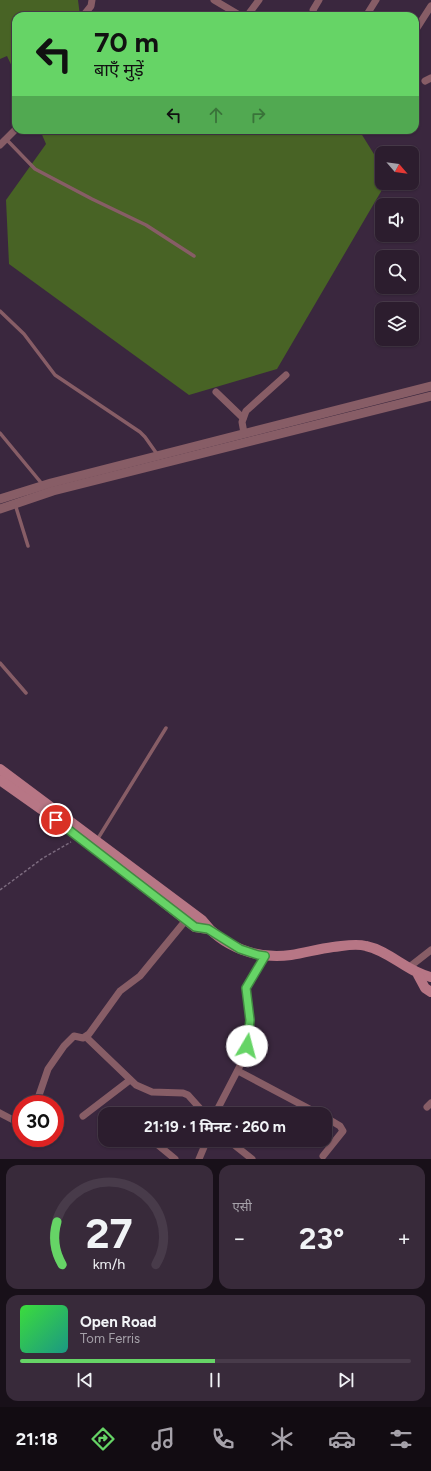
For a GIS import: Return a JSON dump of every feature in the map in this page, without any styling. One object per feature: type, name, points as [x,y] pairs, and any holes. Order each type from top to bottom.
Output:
[{"type":"main road","points":[[0,770],[97,840],[202,920],[208,929]]},
{"type":"main road","points":[[0,780],[79,836],[195,927],[208,929],[240,949],[265,956],[291,955],[318,949],[357,945],[382,952],[408,968],[418,975],[426,988],[431,992]]},
{"type":"main road","points":[[418,975],[431,977]]},
{"type":"street","points":[[85,12],[90,6],[92,0]]},
{"type":"street","points":[[214,0],[234,12]]},
{"type":"street","points":[[252,12],[259,0]]},
{"type":"street","points":[[314,12],[313,10],[319,0]]},
{"type":"street","points":[[368,12],[376,0]]},
{"type":"street","points":[[419,25],[431,6]]},
{"type":"street","points":[[3,142],[12,133]]},
{"type":"street","points":[[244,433],[243,418],[251,407],[286,375]]},
{"type":"street","points":[[0,509],[14,499],[43,485],[431,386]]},
{"type":"street","points":[[216,392],[243,418]]},
{"type":"street","points":[[0,499],[14,499],[53,491],[431,396]]},
{"type":"street","points":[[86,1037],[120,991],[140,976],[186,920]]},
{"type":"street","points":[[408,968],[431,950]]},
{"type":"street","points":[[218,1107],[238,1071],[247,1046],[250,1027],[246,988],[265,956]]},
{"type":"street","points":[[39,1095],[48,1069],[54,1059],[74,1036],[86,1037],[130,1080],[144,1090],[152,1092],[183,1093],[188,1095],[199,1107]]},
{"type":"street","points":[[238,1071],[302,1106]]},
{"type":"street","points":[[83,1116],[130,1080]]},
{"type":"street","points":[[0,1113],[12,1119]]},
{"type":"street","points":[[332,1121],[340,1126],[343,1131],[332,1145]]},
{"type":"street","points":[[160,1147],[175,1159]]},
{"type":"street","points":[[199,1159],[204,1147]]},
{"type":"street","points":[[237,1147],[252,1159]]},
{"type":"street","points":[[323,1156],[330,1147]]},
{"type":"lane","points":[[3,142],[35,169],[146,225],[194,256]]},
{"type":"lane","points":[[0,311],[24,334],[55,375],[140,432],[146,437],[158,455]]},
{"type":"lane","points":[[0,433],[43,485]]},
{"type":"lane","points":[[14,499],[28,546]]},
{"type":"lane","points":[[0,663],[26,692]]},
{"type":"lane","points":[[97,840],[166,728]]},
{"type":"path","points":[[0,890],[44,858],[79,836]]},
{"type":"green space","points":[[0,0],[78,0],[80,12],[12,12],[12,67],[7,56],[0,59]]},
{"type":"green space","points":[[42,134],[361,134],[375,156],[375,190],[382,190],[377,198],[375,198],[375,202],[277,369],[189,395],[9,264],[6,200],[46,144]]},
{"type":"route","points":[[56,820],[79,836],[195,927],[208,929],[228,943],[240,949],[265,956],[246,988],[250,1020],[247,1046]]}]
